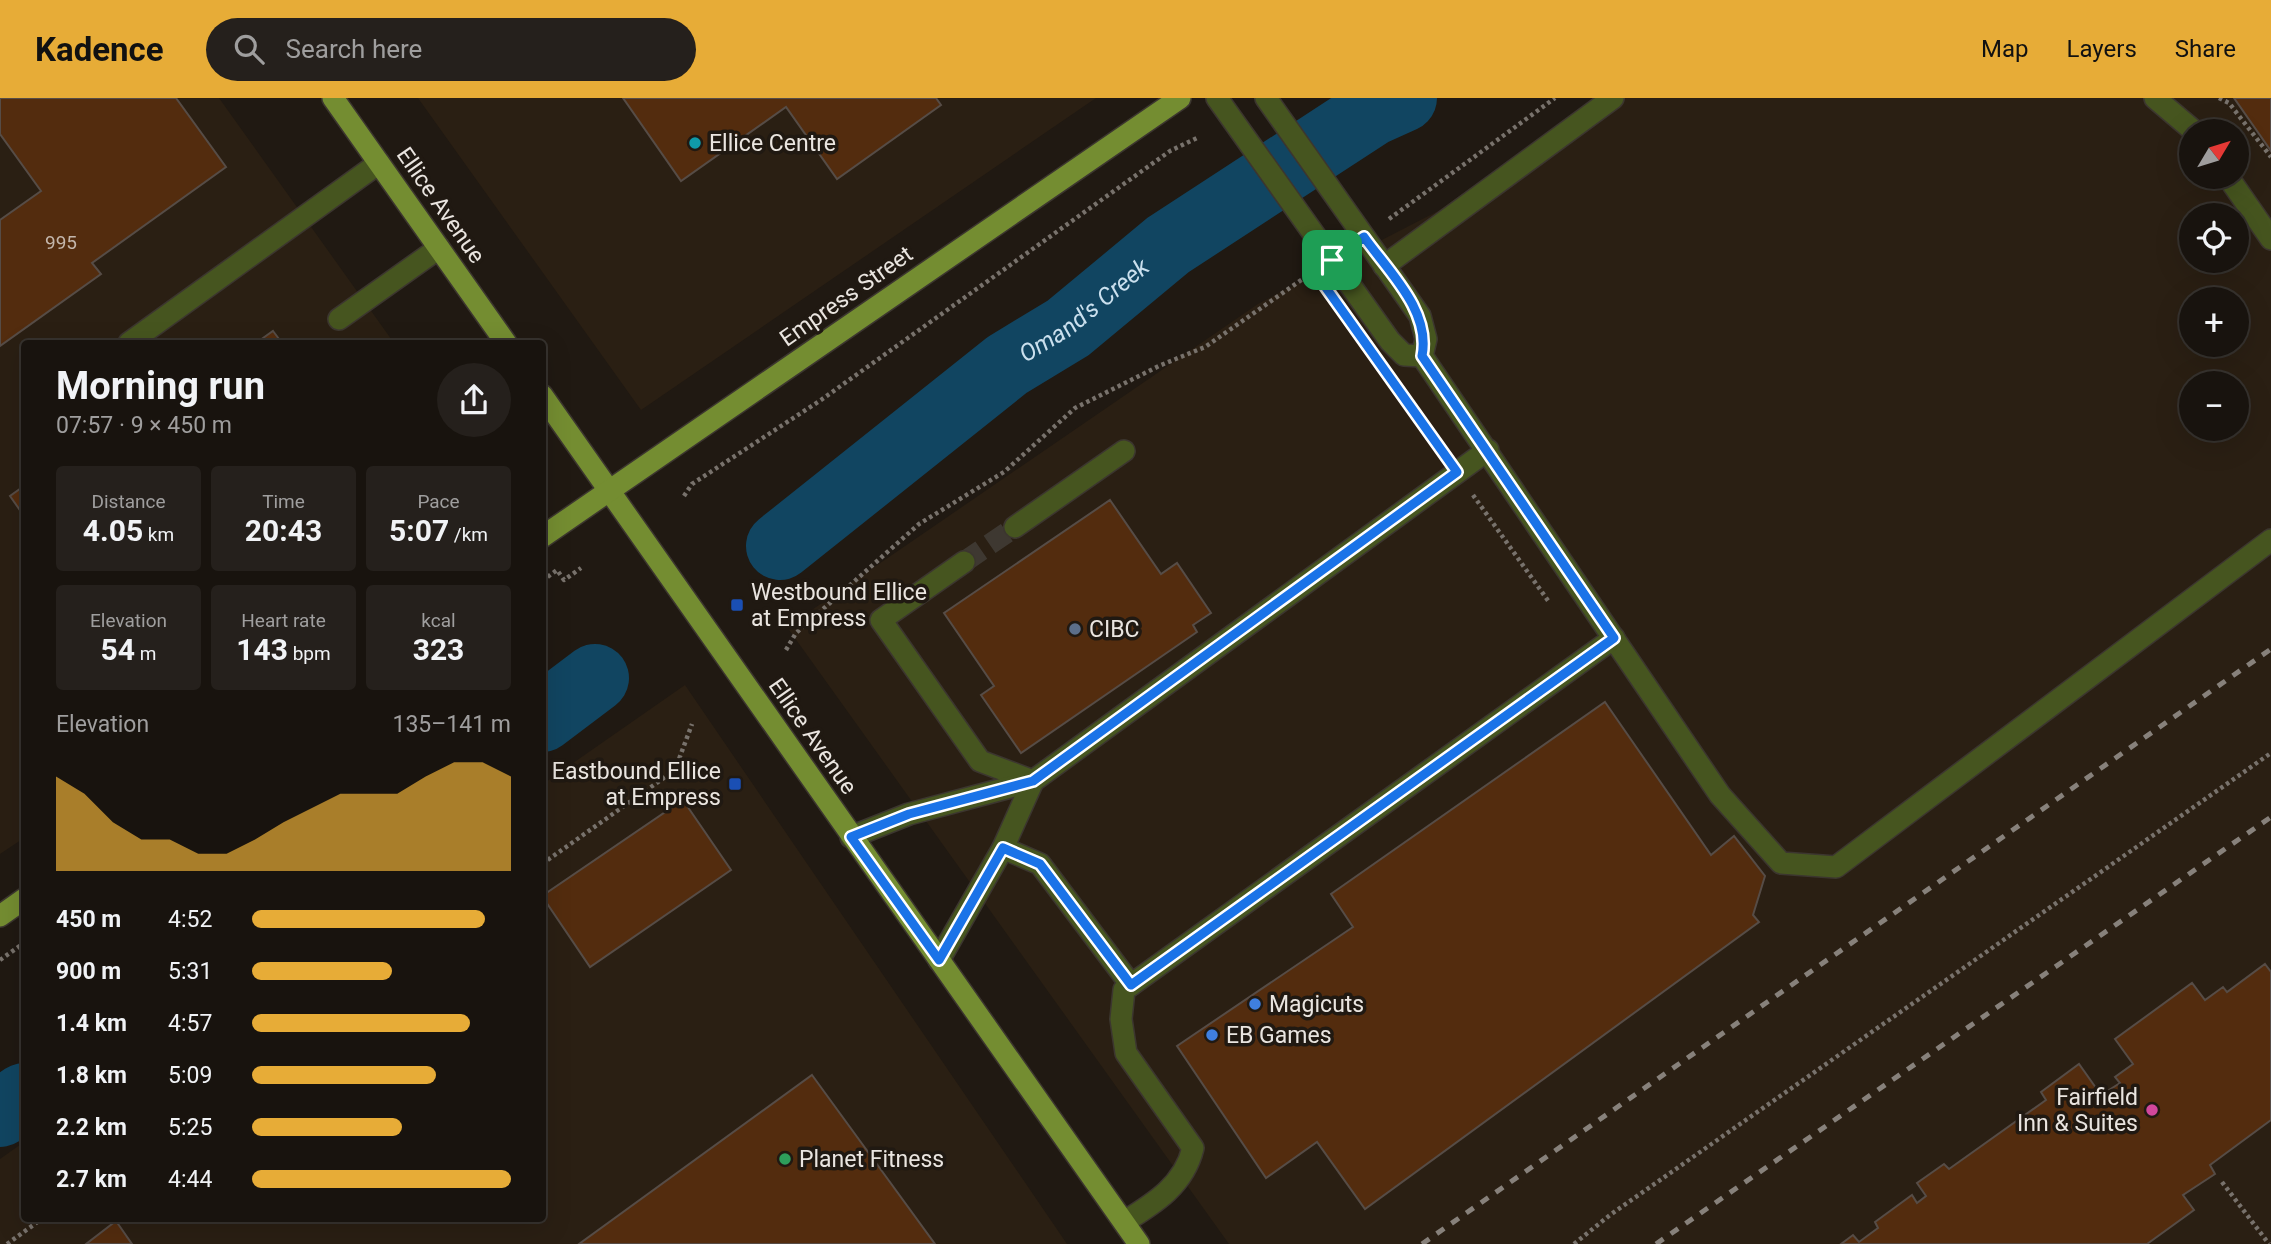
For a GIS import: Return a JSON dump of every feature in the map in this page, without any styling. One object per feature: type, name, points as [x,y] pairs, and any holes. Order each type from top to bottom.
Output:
[{"type":"main road","name":"Ellice Avenue","points":[[333,98],[504,340]]},
{"type":"main road","name":"Empress Street","points":[[546,534],[1180,98]]},
{"type":"main road","name":"Ellice Avenue","points":[[546,401],[1139,1244]]},
{"type":"main road","points":[[0,915],[21,901]]},
{"type":"lane","points":[[1217,98],[1390,341],[1404,355],[1422,356]]},
{"type":"lane","points":[[1266,98],[1420,316],[1426,339],[1422,356],[1720,795],[1781,863],[1836,867],[2271,541]]},
{"type":"lane","points":[[1384,266],[1612,98]]},
{"type":"lane","points":[[2155,98],[2180,119]]},
{"type":"lane","points":[[133,340],[379,163]]},
{"type":"lane","points":[[2236,189],[2271,239]]},
{"type":"lane","points":[[339,319],[439,248]]},
{"type":"lane","points":[[851,837],[909,814],[1033,781],[1488,450]]},
{"type":"lane","points":[[1015,527],[1124,452]]},
{"type":"lane","points":[[964,562],[881,620],[980,761],[1033,781]]},
{"type":"lane","points":[[1124,1222],[1162,1198],[1189,1167],[1193,1148],[1126,1053],[1121,1018],[1124,990],[1614,638]]},
{"type":"lane","points":[[939,960],[1003,848],[1033,781]]},
{"type":"lane","points":[[1003,848],[1040,864],[1131,985]]},
{"type":"path","points":[[1364,237],[1555,98]]},
{"type":"path","points":[[2219,98],[2229,103],[2271,157]]},
{"type":"path","points":[[684,496],[692,484],[821,400],[1171,151],[1199,137]]},
{"type":"path","points":[[786,650],[796,632],[919,524],[1004,472],[1075,408],[1161,365],[1205,347],[1332,260]]},
{"type":"path","points":[[1386,372],[1552,606]]},
{"type":"path","points":[[546,578],[557,570],[564,580],[581,568]]},
{"type":"path","points":[[546,861],[675,770],[692,724]]},
{"type":"path","points":[[1574,1244],[1622,1207],[2271,753]]},
{"type":"path","points":[[0,960],[21,945]]},
{"type":"path","points":[[2222,1182],[2269,1244]]},
{"type":"path","points":[[7,1244],[37,1222]]},
{"type":"shaded area","points":[[0,98],[219,98],[392,340],[21,340],[21,840],[0,854]]},
{"type":"shaded area","points":[[418,98],[1096,98],[641,410]]},
{"type":"shaded area","points":[[1598,98],[2271,98],[2271,1244],[1229,1244],[787,627],[1258,304],[1438,211]]},
{"type":"shaded area","points":[[685,685],[1067,1244],[0,1244],[0,1159],[21,1144],[21,1222],[546,1222],[546,782]]},
{"type":"building","points":[[0,98],[176,98],[226,167],[92,263],[101,274],[0,346],[0,220],[41,191],[0,134]]},
{"type":"building","name":"Ellice Centre","points":[[623,98],[936,98],[941,105],[837,179],[786,107],[681,181]]},
{"type":"building","points":[[2234,98],[2271,98],[2271,151],[2249,119]]},
{"type":"building","points":[[273,331],[280,340],[260,340]]},
{"type":"building","points":[[21,488],[21,512],[10,496]]},
{"type":"building","name":"CIBC","points":[[1110,500],[1161,574],[1177,563],[1211,613],[1193,625],[1197,632],[1021,753],[981,695],[994,686],[944,613]]},
{"type":"building","points":[[1605,702],[1711,855],[1734,836],[1765,876],[1753,915],[1759,922],[1365,1209],[1317,1142],[1266,1178],[1177,1046],[1353,927],[1331,894]]},
{"type":"building","points":[[683,800],[731,870],[590,967],[546,902],[546,893]]},
{"type":"building","name":"Fairfield Inn & Suites","points":[[2265,964],[2271,972],[2271,1120],[2210,1165],[2215,1174],[2183,1195],[2194,1210],[2147,1244],[1841,1244],[1853,1235],[1859,1242],[1878,1228],[1875,1222],[1912,1195],[1917,1203],[1926,1196],[1917,1183],[1944,1164],[1949,1169],[2046,1100],[2041,1092],[2079,1064],[2101,1095],[2120,1083],[2115,1077],[2133,1064],[2115,1039],[2192,983],[2205,1000],[2223,987],[2227,992]]},
{"type":"building","name":"Planet Fitness","points":[[812,1075],[935,1244],[579,1244]]},
{"type":"building","points":[[117,1222],[132,1244],[86,1244]]},
{"type":"waterway","name":"Omand's Creek","points":[[780,546],[1007,365],[1068,328],[1168,245],[1372,112],[1403,98]]},
{"type":"waterway","name":"Omand's Creek","points":[[546,715],[595,678]]},
{"type":"waterway","name":"Omand's Creek","points":[[0,1113],[21,1099]]},
{"type":"tunnel","points":[[964,562],[1015,527]]},
{"type":"railway","points":[[1422,1244],[2271,649]]},
{"type":"railway","points":[[1656,1244],[2271,817]]},
{"type":"place","name":"Ellice Centre","points":[[695,143]]},
{"type":"place","name":"Westbound Ellice at Empress","points":[[737,605]]},
{"type":"place","name":"CIBC","points":[[1075,629]]},
{"type":"place","name":"Eastbound Ellice at Empress","points":[[735,784]]},
{"type":"place","name":"Magicuts","points":[[1255,1004]]},
{"type":"place","name":"EB Games","points":[[1212,1035]]},
{"type":"place","name":"Fairfield Inn & Suites","points":[[2152,1110]]},
{"type":"place","name":"Planet Fitness","points":[[785,1159]]},
{"type":"route","points":[[1364,237],[1420,316],[1426,339],[1422,356],[1614,638],[1131,985],[1040,864],[1003,848],[939,960],[851,837],[909,814],[1033,781],[1457,472],[1314,271],[1332,260],[1364,237]]}]
